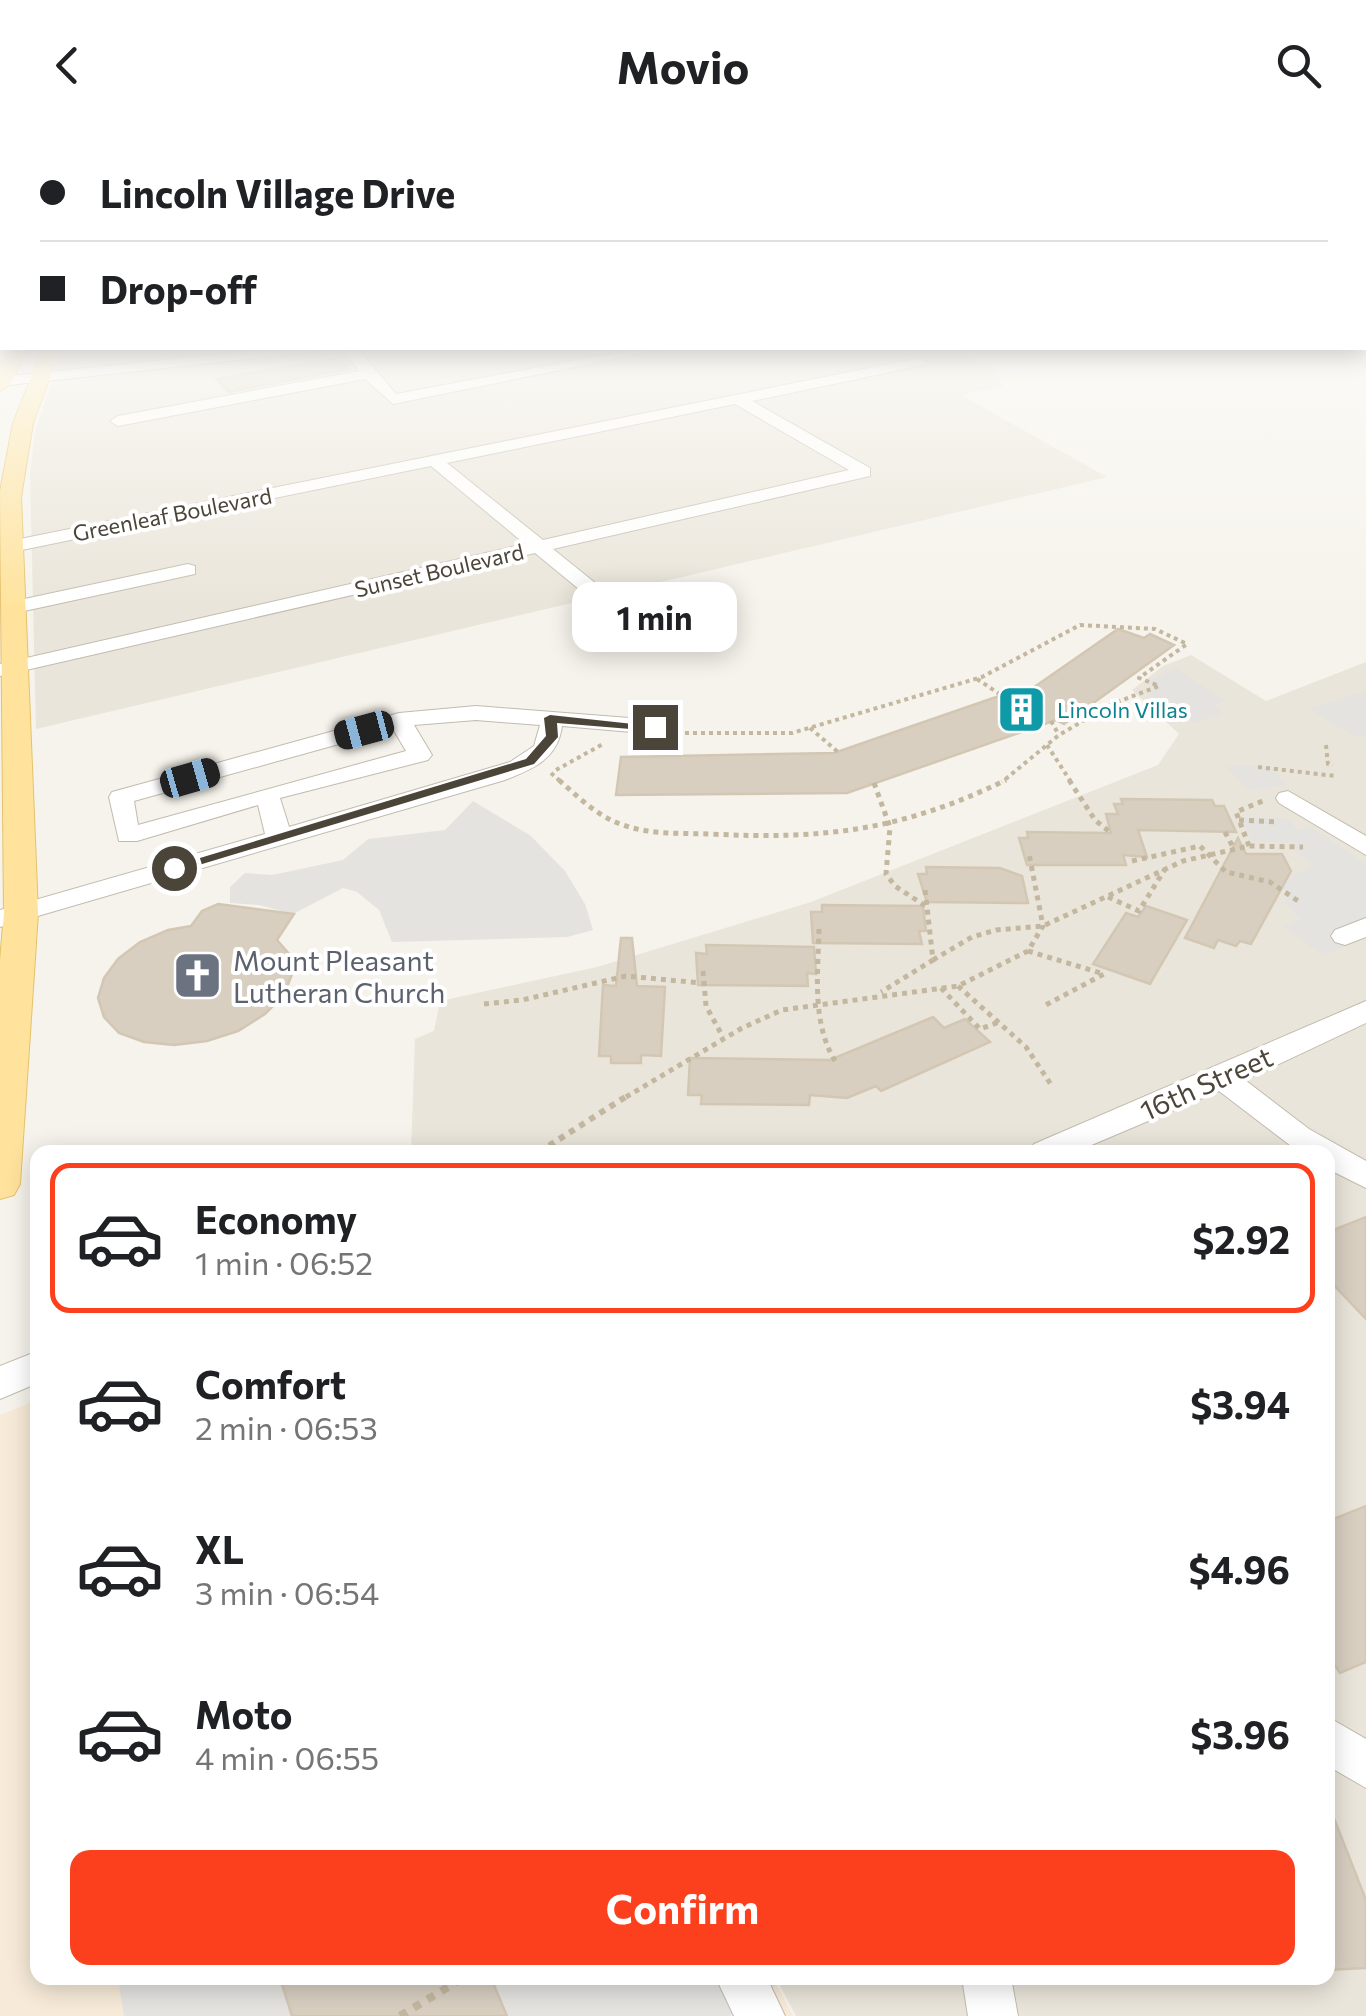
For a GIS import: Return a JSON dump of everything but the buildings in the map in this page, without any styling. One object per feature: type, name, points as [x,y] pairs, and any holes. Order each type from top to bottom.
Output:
[{"type":"main road","points":[[0,1184],[10,916],[7,669],[15,607],[5,498],[21,433]]},
{"type":"street","name":"Greenleaf Boulevard","points":[[12,546],[572,433]]},
{"type":"street","name":"Sunset Boulevard","points":[[7,669],[864,472],[797,433]]},
{"type":"street","points":[[435,461],[586,586]]},
{"type":"street","points":[[15,607],[188,570]]},
{"type":"street","points":[[399,720],[420,756],[267,794],[128,836],[120,797],[399,720],[445,713],[550,718],[666,730]]},
{"type":"street","points":[[10,916],[530,762],[552,737],[550,718]]},
{"type":"street","points":[[267,794],[279,838]]},
{"type":"street","points":[[1277,807],[1366,846]]},
{"type":"street","name":"16th Street","points":[[1062,1145],[1222,1078],[1366,1011]]},
{"type":"street","points":[[1222,1078],[1308,1145]]},
{"type":"street","points":[[0,1383],[30,1370]]},
{"type":"street","points":[[1335,1743],[1366,1766]]},
{"type":"street","points":[[744,1985],[760,2016]]},
{"type":"street","points":[[988,1985],[993,2016]]},
{"type":"path","points":[[666,730],[792,734],[977,679],[1080,624],[1155,630],[1187,644],[1139,678],[1159,686]]},
{"type":"path","points":[[1106,624],[1117,630]]},
{"type":"path","points":[[977,679],[1001,695]]},
{"type":"path","points":[[553,772],[588,806],[616,823],[642,831],[762,837],[833,834],[890,826],[1005,781],[1059,735],[1112,704],[1165,682]]},
{"type":"path","points":[[1051,722],[1059,735]]},
{"type":"path","points":[[810,728],[838,752]]},
{"type":"path","points":[[537,778],[615,738]]},
{"type":"path","points":[[1047,745],[1095,820],[1111,833]]},
{"type":"path","points":[[1326,745],[1328,764],[1333,765]]},
{"type":"path","points":[[1258,767],[1335,776]]},
{"type":"path","points":[[874,784],[884,798],[890,826],[888,879],[926,908]]},
{"type":"path","points":[[1239,820],[1277,807]]},
{"type":"path","points":[[1249,846],[1236,812],[1277,807]]},
{"type":"path","points":[[1225,832],[1234,849]]},
{"type":"path","points":[[1132,860],[1200,846],[1226,872],[1270,882],[1298,901]]},
{"type":"path","points":[[879,993],[972,937],[996,930],[1044,926],[1167,866],[1249,846],[1303,847]]},
{"type":"path","points":[[1270,846],[1274,854]]},
{"type":"path","points":[[550,1145],[723,1037],[782,1010],[879,993],[958,986],[1028,952],[1044,926],[1030,854]]},
{"type":"path","points":[[1108,898],[1139,911],[1167,866]]},
{"type":"path","points":[[925,890],[933,960]]},
{"type":"path","points":[[818,928],[819,1002],[826,1044],[837,1064]]},
{"type":"path","points":[[1028,952],[1104,974],[1042,1007]]},
{"type":"path","points":[[703,970],[701,983],[714,1026],[723,1037]]},
{"type":"path","points":[[484,1004],[522,1000],[615,977],[701,983]]},
{"type":"path","points":[[958,986],[1026,1047],[1052,1086]]},
{"type":"path","points":[[941,988],[980,1029],[1000,1022]]},
{"type":"path","points":[[400,2016],[451,1985]]},
{"type":"shaded area","points":[[35,433],[1029,433],[1107,477],[36,729],[30,474]]},
{"type":"shaded area","points":[[1191,655],[1266,701],[1366,662],[1366,2016],[796,2016],[780,1985],[1335,1985],[1335,1145],[411,1145],[415,1039],[434,1031],[440,1001],[597,967],[811,902],[1158,765],[1179,734],[1132,690],[1163,666]]},
{"type":"shaded area","points":[[1175,668],[1227,701],[1214,705],[1222,713],[1194,723],[1147,694],[1158,688],[1147,681]]},
{"type":"shaded area","points":[[1366,691],[1366,737],[1354,736],[1309,709]]},
{"type":"shaded area","points":[[1226,766],[1272,766],[1286,785],[1248,791]]},
{"type":"shaded area","points":[[473,801],[531,836],[565,871],[585,904],[593,930],[567,937],[392,942],[379,910],[357,892],[343,888],[293,914],[259,905],[230,903],[230,887],[245,873],[272,875],[343,860],[368,839],[445,830]]},
{"type":"shaded area","points":[[1241,817],[1290,819],[1297,831],[1311,827],[1366,864],[1366,937],[1323,956],[1283,926],[1300,919],[1284,903],[1289,895],[1273,881],[1307,870],[1310,862],[1295,852],[1292,843],[1251,842]]},
{"type":"shaded area","points":[[30,1403],[30,1985],[777,1985],[793,2016],[0,2016],[0,1415]]},
{"type":"shaded area","points":[[119,1985],[282,1985],[292,2016],[124,2016]]},
{"type":"shaded area","points":[[494,1985],[776,1985],[729,2016],[507,2016]]},
{"type":"place","name":"Lincoln Villas","points":[[1022,709]]},
{"type":"place","name":"Mount Pleasant Lutheran Church","points":[[198,976]]},
{"type":"route","points":[[174,868],[530,762],[552,737],[550,718],[655,727]]}]
